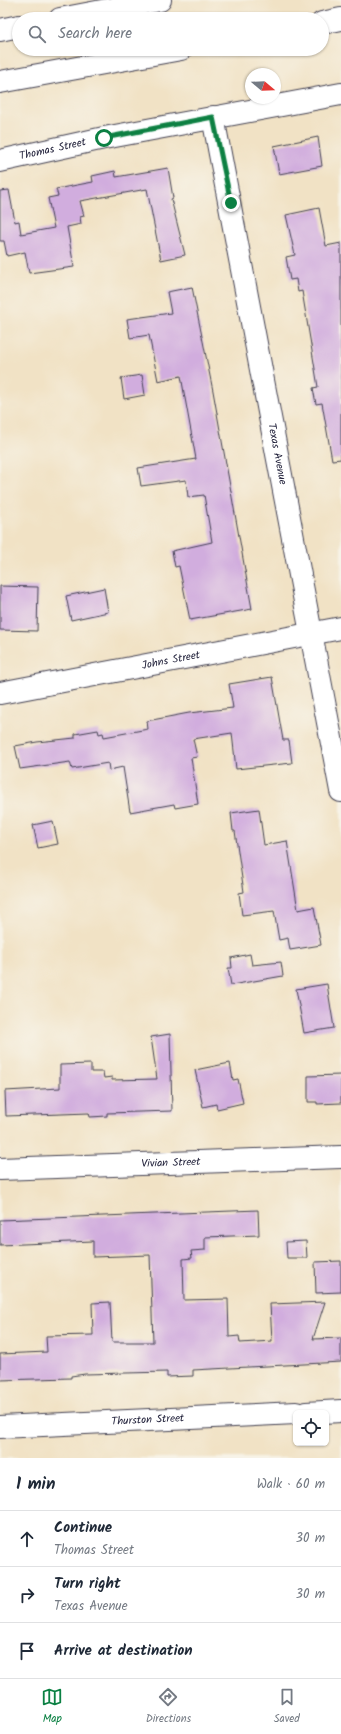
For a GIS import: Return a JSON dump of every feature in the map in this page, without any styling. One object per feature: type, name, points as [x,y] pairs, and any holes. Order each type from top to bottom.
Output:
[{"type":"main road","points":[[97,12],[160,0]]},
{"type":"main road","points":[[329,22],[341,19]]},
{"type":"main road","points":[[0,30],[12,27]]},
{"type":"main road","points":[[0,82],[143,56]]},
{"type":"main road","name":"Thomas Street","points":[[0,161],[104,138],[341,94]]},
{"type":"main road","name":"Texas Avenue","points":[[213,117],[341,791]]},
{"type":"main road","name":"Johns Street","points":[[0,693],[341,628]]},
{"type":"main road","name":"Vivian Street","points":[[0,1169],[341,1157]]},
{"type":"main road","points":[[329,1412],[341,1411]]},
{"type":"main road","name":"Thurston Street","points":[[0,1427],[293,1414]]},
{"type":"building","points":[[318,137],[322,166],[279,174],[274,146]]},
{"type":"building","points":[[168,168],[173,198],[171,199],[185,255],[161,260],[147,189],[80,201],[84,216],[80,217],[81,224],[67,227],[74,267],[29,273],[25,252],[7,256],[4,241],[0,241],[0,191],[9,190],[15,222],[19,221],[21,234],[54,228],[48,198],[58,196],[56,189],[93,182],[92,176],[115,171],[116,177]]},
{"type":"building","points":[[319,208],[326,246],[341,243],[341,459],[332,460],[322,403],[316,404],[313,388],[318,387],[302,291],[298,292],[296,279],[290,280],[286,257],[295,255],[286,215]]},
{"type":"building","points":[[192,287],[213,391],[252,609],[190,620],[179,566],[175,567],[172,551],[212,542],[204,495],[188,497],[186,480],[141,486],[138,468],[196,459],[181,376],[158,381],[149,335],[130,338],[127,319],[171,313],[167,292]]},
{"type":"building","points":[[142,375],[145,395],[124,399],[121,378]]},
{"type":"building","points":[[0,586],[38,587],[37,631],[0,630]]},
{"type":"building","points":[[104,588],[108,612],[71,620],[66,596]]},
{"type":"building","points":[[272,677],[283,740],[289,740],[292,763],[236,769],[232,733],[193,739],[197,757],[191,758],[198,804],[175,808],[174,804],[130,812],[123,767],[109,770],[108,763],[72,769],[70,762],[20,769],[15,746],[75,738],[75,734],[98,730],[99,734],[103,733],[104,737],[148,729],[147,721],[189,713],[233,708],[229,684]]},
{"type":"building","points":[[259,809],[264,845],[287,841],[298,910],[314,907],[321,945],[290,950],[288,938],[279,940],[274,911],[242,915],[239,893],[244,892],[231,813]]},
{"type":"building","points":[[53,821],[58,844],[38,848],[33,825]]},
{"type":"building","points":[[250,954],[252,965],[281,962],[283,976],[231,985],[228,968],[232,968],[231,958]]},
{"type":"building","points":[[327,984],[334,1028],[304,1033],[296,989]]},
{"type":"building","points":[[170,1034],[172,1111],[107,1113],[107,1116],[90,1117],[89,1113],[6,1116],[5,1091],[60,1088],[60,1065],[91,1064],[91,1072],[103,1072],[104,1078],[112,1077],[112,1080],[157,1079],[151,1037]]},
{"type":"building","points":[[230,1063],[233,1080],[238,1079],[243,1103],[217,1109],[216,1104],[203,1107],[195,1070]]},
{"type":"building","points":[[341,1075],[341,1103],[317,1104],[317,1102],[308,1102],[308,1076]]},
{"type":"building","points":[[258,1210],[259,1235],[205,1237],[205,1250],[191,1251],[192,1258],[183,1259],[184,1300],[228,1299],[229,1337],[239,1336],[240,1343],[272,1341],[270,1304],[325,1302],[313,1339],[341,1338],[341,1362],[193,1370],[193,1376],[167,1377],[167,1372],[85,1374],[71,1376],[71,1378],[0,1380],[0,1354],[47,1352],[46,1336],[93,1335],[92,1303],[110,1302],[112,1342],[153,1342],[150,1255],[93,1257],[93,1241],[0,1245],[0,1220]]},
{"type":"building","points":[[306,1241],[307,1258],[287,1258],[286,1242]]},
{"type":"building","points":[[341,1261],[341,1292],[316,1293],[315,1262]]},
{"type":"route","points":[[104,138],[213,117],[231,203]]}]
